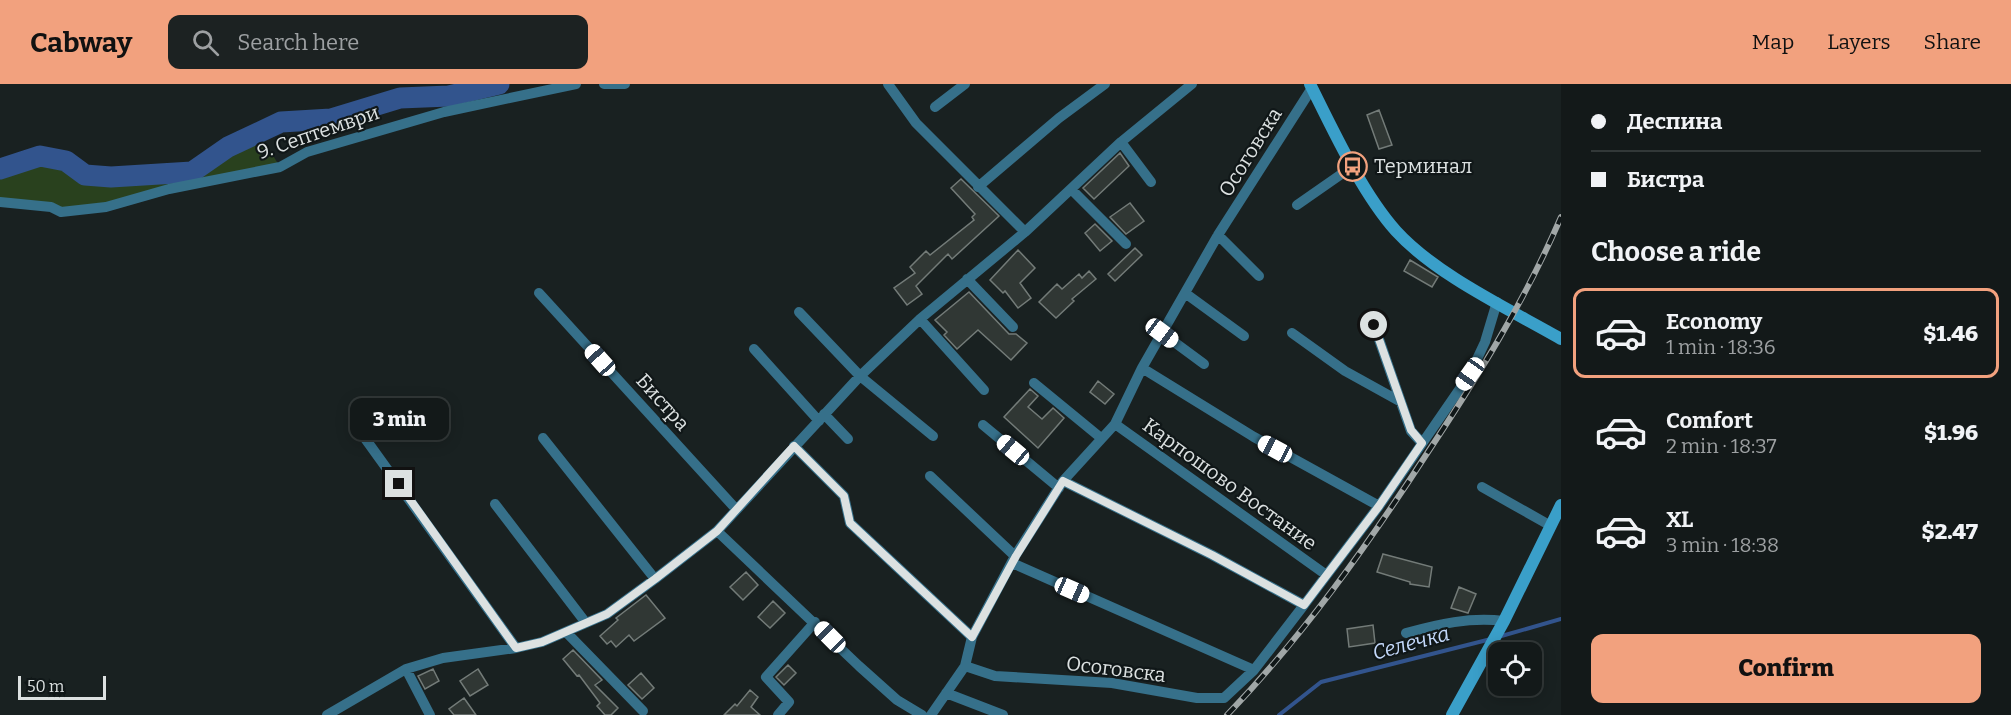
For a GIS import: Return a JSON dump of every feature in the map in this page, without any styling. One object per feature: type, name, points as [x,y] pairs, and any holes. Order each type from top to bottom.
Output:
[{"type":"main road","points":[[1311,86],[1353,165],[1396,231],[1458,280],[1561,339]]},
{"type":"main road","points":[[1452,715],[1504,621],[1561,505]]},
{"type":"street","name":"9. Септември","points":[[0,202],[51,207],[61,212],[106,207],[169,189],[280,167],[307,152],[444,112],[576,84]]},
{"type":"street","points":[[604,84],[625,84]]},
{"type":"street","points":[[888,84],[916,123],[978,187],[1025,231]]},
{"type":"street","points":[[935,106],[965,84]]},
{"type":"street","points":[[978,187],[1059,118],[1104,84]]},
{"type":"street","points":[[334,713],[406,669],[463,654],[516,648],[542,642],[566,632],[607,614],[655,579],[717,531],[860,376],[920,320],[1025,231],[1121,142],[1192,84]]},
{"type":"street","name":"Осоговска","points":[[931,715],[965,666],[972,637],[1014,559],[1061,485],[1114,424],[1142,368],[1218,235],[1311,86]]},
{"type":"street","points":[[1121,142],[1151,182]]},
{"type":"street","points":[[1297,205],[1353,165]]},
{"type":"street","points":[[1071,189],[1126,244]]},
{"type":"street","points":[[1218,235],[1259,276]]},
{"type":"street","points":[[968,279],[1013,327]]},
{"type":"street","name":"Бистра","points":[[539,293],[736,510]]},
{"type":"street","points":[[1185,293],[1244,336]]},
{"type":"street","name":"Карпошово Востание","points":[[1304,605],[1325,574],[1379,506],[1470,374],[1485,342],[1497,302]]},
{"type":"street","points":[[799,312],[860,376],[933,436]]},
{"type":"street","points":[[920,320],[984,390]]},
{"type":"street","points":[[1374,325],[1411,430],[1422,443]]},
{"type":"street","points":[[1162,333],[1204,363]]},
{"type":"street","points":[[1292,333],[1345,371],[1401,402]]},
{"type":"street","points":[[754,349],[822,418],[848,439]]},
{"type":"street","points":[[1142,368],[1254,437],[1379,506]]},
{"type":"street","points":[[1034,383],[1101,438]]},
{"type":"street","name":"Карпошово Востание","points":[[1114,424],[1325,574]]},
{"type":"street","points":[[983,425],[1061,485],[1212,555],[1304,605]]},
{"type":"street","points":[[359,430],[516,648]]},
{"type":"street","points":[[543,438],[655,579]]},
{"type":"street","points":[[794,446],[844,496],[850,523],[972,637]]},
{"type":"street","name":"Осоговска","points":[[930,476],[1014,559],[1254,670]]},
{"type":"street","points":[[1482,486],[1551,526]]},
{"type":"street","points":[[495,504],[586,623]]},
{"type":"street","points":[[717,531],[897,700],[922,715]]},
{"type":"street","name":"Осоговска","points":[[965,666],[995,676],[1112,683],[1197,698],[1224,698],[1254,670],[1304,605]]},
{"type":"street","points":[[1406,633],[1445,622],[1482,619],[1504,621]]},
{"type":"street","points":[[778,715],[789,702],[766,677],[815,622]]},
{"type":"street","points":[[566,632],[643,711]]},
{"type":"street","points":[[406,669],[430,715]]},
{"type":"street","points":[[946,693],[1003,715]]},
{"type":"green space","points":[[258,131],[280,167],[61,212],[0,202],[0,169],[40,156],[66,161],[85,175],[111,177],[192,172],[228,147]]},
{"type":"building","points":[[1379,110],[1392,145],[1379,149],[1367,115]]},
{"type":"building","points":[[1120,153],[1129,166],[1094,199],[1083,188]]},
{"type":"building","points":[[961,179],[999,216],[952,259],[948,254],[916,286],[922,294],[907,305],[894,288],[915,273],[910,267],[926,251],[930,255],[974,220],[972,217],[975,214],[951,188]]},
{"type":"building","points":[[1130,203],[1144,221],[1126,234],[1110,217]]},
{"type":"building","points":[[1095,224],[1112,241],[1100,251],[1085,233]]},
{"type":"building","points":[[1135,248],[1142,255],[1115,281],[1108,274]]},
{"type":"building","points":[[1018,250],[1035,268],[1020,283],[1031,298],[1018,308],[1005,291],[1003,293],[990,280]]},
{"type":"building","points":[[1410,260],[1438,277],[1432,287],[1404,271]]},
{"type":"building","points":[[1089,271],[1096,279],[1072,299],[1074,301],[1056,318],[1039,302],[1057,284],[1062,289],[1079,274],[1082,278]]},
{"type":"building","points":[[969,292],[1009,334],[1016,334],[1027,343],[1011,360],[978,330],[957,349],[944,335],[947,332],[935,320]]},
{"type":"building","points":[[1098,381],[1114,394],[1105,404],[1090,392]]},
{"type":"building","points":[[1030,389],[1038,396],[1028,407],[1042,419],[1053,408],[1064,418],[1038,448],[1004,417]]},
{"type":"building","points":[[1383,554],[1432,567],[1429,587],[1410,584],[1410,582],[1377,572]]},
{"type":"building","points":[[746,572],[758,585],[743,600],[730,587]]},
{"type":"building","points":[[1459,587],[1476,594],[1468,613],[1451,608]]},
{"type":"building","points":[[646,595],[665,618],[634,641],[629,635],[616,647],[611,641],[607,644],[600,636],[618,620],[616,618]]},
{"type":"building","points":[[773,601],[785,613],[770,628],[758,617]]},
{"type":"building","points":[[1373,625],[1375,643],[1349,647],[1347,629]]},
{"type":"building","points":[[573,650],[602,680],[595,685],[618,708],[611,715],[605,715],[597,706],[600,703],[579,675],[577,676],[563,659]]},
{"type":"building","points":[[788,665],[796,673],[784,685],[776,677]]},
{"type":"building","points":[[433,669],[439,681],[425,689],[418,676]]},
{"type":"building","points":[[478,669],[488,685],[470,696],[460,681]]},
{"type":"building","points":[[641,673],[654,688],[642,699],[628,685]]},
{"type":"building","points":[[750,690],[758,697],[751,707],[760,715],[724,715],[735,704],[737,706]]},
{"type":"building","points":[[464,698],[476,715],[454,715],[449,709]]},
{"type":"waterway","points":[[0,169],[40,156],[66,161],[85,175],[111,177],[192,172],[228,147],[281,122],[331,119],[400,98],[449,96],[499,84]]},
{"type":"waterway","name":"Селечка","points":[[1498,637],[1561,619]]},
{"type":"waterway","name":"Селечка","points":[[1279,715],[1321,682],[1491,639]]},
{"type":"railway","points":[[1227,715],[1308,622],[1404,489],[1499,339],[1532,279],[1561,217]]},
{"type":"place","name":"Терминал","points":[[1353,166]]},
{"type":"route","points":[[399,484],[516,648],[542,642],[607,614],[717,531],[794,446],[844,496],[850,523],[972,637],[1016,556],[1063,481],[1212,555],[1304,605],[1325,574],[1379,506],[1422,443],[1411,430],[1374,325]]}]
